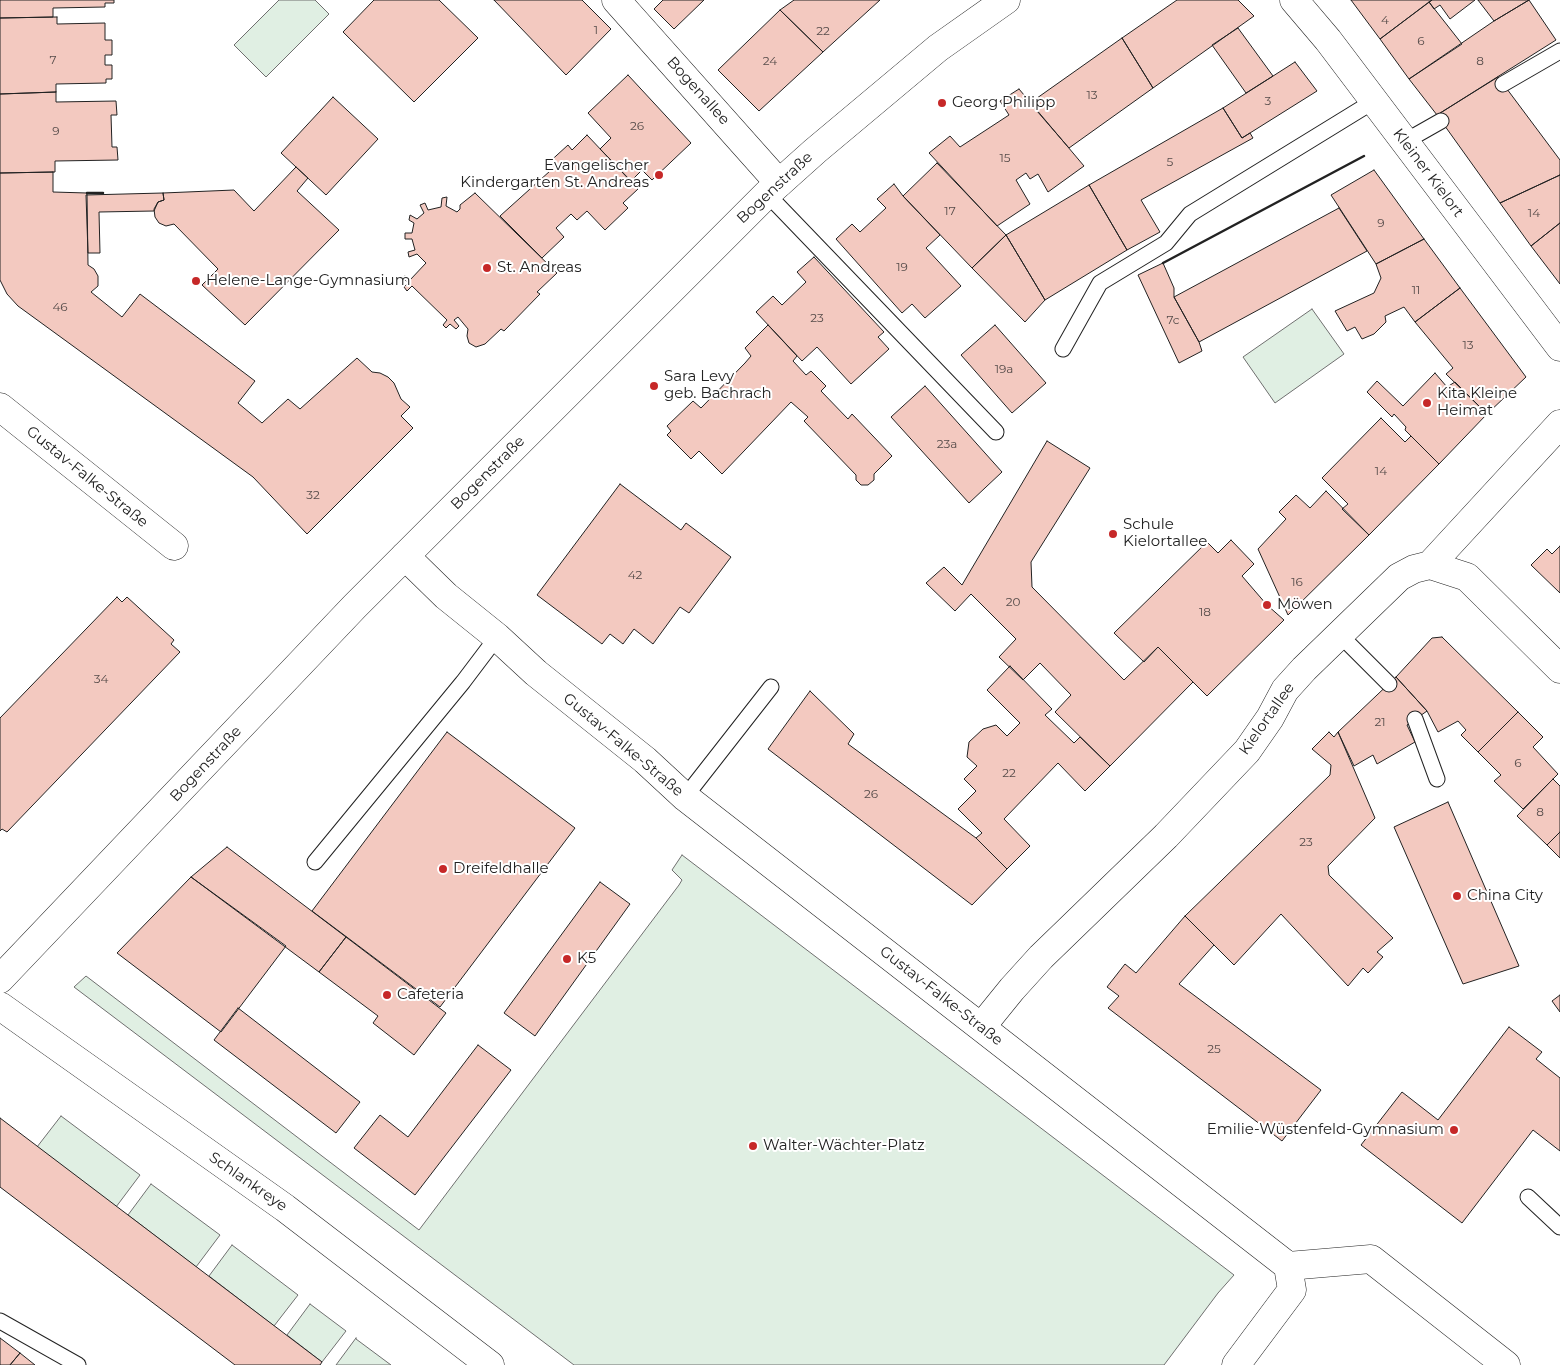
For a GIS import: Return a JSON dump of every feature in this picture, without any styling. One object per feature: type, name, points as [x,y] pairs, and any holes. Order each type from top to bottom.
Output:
[{"type":"street","name":"Bogenstraße","points":[[0,979],[405,556],[773,188],[938,48],[1006,0]]},
{"type":"street","name":"Kleiner Kielort","points":[[1294,0],[1328,40],[1560,347]]},
{"type":"street","name":"Bogenallee","points":[[628,4],[773,188]]},
{"type":"street","name":"Gustav-Falke-Straße","points":[[0,406],[174,546]]},
{"type":"street","name":"Kielortallee","points":[[982,1026],[1041,957],[1166,836],[1248,751],[1270,718],[1285,690],[1339,634],[1399,577],[1414,569],[1430,565],[1560,424]]},
{"type":"street","name":"Gustav-Falke-Straße","points":[[405,556],[446,596],[497,637],[536,673],[645,760],[685,797],[982,1026],[1288,1266]]},
{"type":"street","points":[[1430,565],[1466,577],[1560,669]]},
{"type":"street","name":"Schlankreye","points":[[0,1006],[285,1208],[490,1365]]},
{"type":"street","points":[[1236,1365],[1292,1290],[1288,1266],[1371,1259],[1506,1365]]},
{"type":"lane","points":[[1504,84],[1560,51]]},
{"type":"lane","points":[[1063,348],[1100,282],[1166,244],[1190,214],[1374,101]]},
{"type":"lane","points":[[1404,142],[1441,121]]},
{"type":"lane","points":[[773,188],[996,432]]},
{"type":"lane","points":[[1339,634],[1388,684]]},
{"type":"lane","points":[[316,862],[463,682],[497,637]]},
{"type":"lane","points":[[685,797],[770,687]]},
{"type":"lane","points":[[1415,719],[1437,780]]},
{"type":"lane","points":[[1528,1197],[1560,1227]]},
{"type":"lane","points":[[0,1321],[78,1365]]},
{"type":"green space","points":[[279,0],[315,0],[329,14],[266,77],[234,45]]},
{"type":"green space","points":[[1312,309],[1344,354],[1275,403],[1243,357]]},
{"type":"green space","name":"Walter-Wächter-Platz","points":[[682,855],[1234,1275],[1218,1293],[1164,1365],[574,1365],[74,987],[86,976],[419,1230],[679,885],[682,880],[672,870]]},
{"type":"green space","points":[[61,1116],[140,1175],[116,1207],[37,1147]]},
{"type":"green space","points":[[151,1184],[220,1235],[196,1267],[128,1215]]},
{"type":"green space","points":[[232,1245],[298,1295],[274,1326],[209,1276]]},
{"type":"green space","points":[[310,1304],[346,1331],[322,1362],[287,1335]]},
{"type":"green space","points":[[356,1339],[391,1365],[336,1365]]},
{"type":"building","points":[[0,0],[114,0],[114,3],[105,3],[105,7],[53,8],[53,17],[0,18]]},
{"type":"building","points":[[374,0],[439,0],[478,38],[414,102],[343,32]]},
{"type":"building","points":[[494,0],[582,0],[611,29],[566,75]]},
{"type":"building","points":[[663,0],[704,0],[674,29],[654,9]]},
{"type":"building","points":[[794,0],[880,0],[823,52],[780,10]]},
{"type":"building","points":[[1177,0],[1238,0],[1254,16],[1153,88],[1122,38]]},
{"type":"building","points":[[1351,0],[1432,0],[1380,39]]},
{"type":"building","points":[[1432,0],[1475,0],[1450,19],[1440,5],[1434,9],[1429,2]]},
{"type":"building","points":[[1478,0],[1529,0],[1494,21]]},
{"type":"building","points":[[1529,0],[1556,40],[1437,115],[1409,79],[1494,21]]},
{"type":"building","points":[[1429,2],[1462,44],[1409,79],[1380,39]]},
{"type":"building","points":[[780,10],[823,52],[759,111],[718,70]]},
{"type":"building","points":[[57,17],[57,24],[105,23],[105,40],[112,40],[112,55],[105,55],[105,65],[112,65],[112,79],[106,79],[106,83],[56,84],[56,92],[0,94],[0,18]]},
{"type":"building","points":[[1238,28],[1273,76],[1246,93],[1212,45]]},
{"type":"building","points":[[1122,38],[1153,88],[1069,148],[1030,103]]},
{"type":"building","points":[[1295,62],[1317,91],[1242,138],[1223,108]]},
{"type":"building","points":[[628,75],[691,143],[652,180],[642,170],[631,181],[600,149],[611,138],[588,113]]},
{"type":"building","points":[[1498,77],[1560,160],[1560,175],[1500,203],[1437,115]]},
{"type":"building","points":[[1019,89],[1084,166],[1048,192],[1038,174],[1030,179],[1026,173],[1016,180],[1030,204],[997,226],[929,153],[950,136],[960,147],[1009,115],[1000,101]]},
{"type":"building","points":[[56,92],[56,102],[116,101],[117,115],[111,115],[112,147],[117,147],[118,160],[55,161],[55,172],[0,173],[0,94]]},
{"type":"building","points":[[333,97],[378,139],[326,195],[281,153]]},
{"type":"building","points":[[1223,108],[1242,138],[1250,133],[1253,138],[1141,200],[1160,232],[1127,250],[1089,185]]},
{"type":"building","points":[[587,135],[638,189],[623,203],[628,208],[605,230],[587,211],[577,220],[571,214],[556,228],[564,237],[542,258],[500,216],[550,171],[545,166],[568,145],[572,150]]},
{"type":"building","points":[[937,163],[1006,235],[972,268],[903,196]]},
{"type":"building","points":[[296,167],[308,178],[297,191],[339,230],[245,325],[202,285],[218,269],[174,224],[166,226],[159,223],[155,217],[154,209],[158,202],[164,200],[163,193],[234,190],[254,211]]},
{"type":"building","points":[[1374,170],[1424,239],[1376,264],[1331,195]]},
{"type":"building","points":[[53,172],[53,192],[87,193],[88,265],[94,269],[98,276],[98,286],[91,292],[122,317],[140,294],[255,381],[238,403],[262,423],[288,399],[300,409],[357,358],[372,372],[388,377],[394,383],[401,399],[410,407],[401,416],[413,428],[307,534],[253,477],[18,306],[7,294],[0,280],[0,173]]},
{"type":"building","points":[[1560,175],[1560,223],[1531,246],[1500,203]]},
{"type":"building","points":[[894,184],[940,235],[926,248],[961,286],[925,318],[912,304],[902,313],[836,239],[852,224],[860,232],[886,208],[877,199]]},
{"type":"building","points":[[1089,185],[1127,250],[1045,300],[1006,235]]},
{"type":"building","points":[[163,193],[164,200],[158,202],[154,211],[99,212],[100,253],[88,253],[86,195]]},
{"type":"building","name":"St. Andreas","points":[[475,193],[557,273],[537,292],[540,294],[504,331],[501,329],[485,344],[476,347],[469,343],[468,329],[458,317],[454,320],[459,326],[456,329],[450,324],[446,328],[443,325],[447,320],[412,286],[407,291],[404,287],[408,283],[403,278],[405,275],[410,280],[426,263],[417,254],[409,257],[408,252],[415,250],[412,239],[405,239],[405,233],[412,233],[414,223],[409,220],[410,215],[417,219],[424,213],[420,205],[425,203],[428,210],[441,207],[442,198],[447,197],[446,206],[457,212],[460,209],[460,205]]},
{"type":"building","points":[[1339,208],[1367,251],[1199,342],[1174,297]]},
{"type":"building","points":[[1560,223],[1560,284],[1531,246]]},
{"type":"building","points":[[1006,235],[1045,300],[1025,322],[972,268]]},
{"type":"building","points":[[1424,239],[1460,288],[1415,322],[1404,307],[1385,316],[1386,322],[1374,334],[1362,339],[1355,327],[1347,331],[1335,311],[1374,293],[1381,278],[1376,264]]},
{"type":"building","points":[[814,257],[884,332],[878,337],[889,349],[851,384],[817,347],[802,361],[756,312],[773,296],[782,305],[806,282],[797,272]]},
{"type":"building","points":[[1163,263],[1174,288],[1174,297],[1202,351],[1179,363],[1138,275]]},
{"type":"building","points":[[1460,288],[1526,377],[1487,414],[1446,374],[1453,368],[1415,322]]},
{"type":"building","points":[[768,325],[797,356],[793,361],[806,375],[811,371],[826,386],[821,391],[848,419],[852,414],[892,456],[874,474],[874,480],[868,485],[861,485],[856,480],[856,475],[804,421],[808,417],[791,402],[722,474],[699,451],[691,459],[667,435],[671,431],[667,426],[693,401],[701,408],[745,363],[751,356],[745,348]]},
{"type":"building","points":[[995,325],[1046,383],[1012,413],[961,355]]},
{"type":"building","points":[[1435,373],[1447,387],[1455,382],[1487,414],[1439,464],[1405,430],[1406,427],[1394,414],[1392,417],[1367,392],[1377,381],[1403,406]]},
{"type":"building","points":[[925,386],[1002,472],[969,503],[891,417]]},
{"type":"building","points":[[1381,418],[1405,442],[1411,436],[1439,464],[1369,535],[1342,509],[1348,504],[1322,478]]},
{"type":"building","points":[[1047,441],[1090,468],[1031,562],[1032,587],[1124,680],[1158,647],[1193,682],[1110,766],[1055,712],[1071,695],[1040,663],[1023,680],[999,657],[1016,639],[971,594],[955,611],[926,583],[944,567],[962,585]]},
{"type":"building","points":[[620,484],[681,530],[686,523],[731,557],[689,613],[680,607],[653,644],[634,629],[623,644],[610,634],[602,644],[537,595]]},
{"type":"building","points":[[1326,491],[1369,535],[1288,615],[1258,549],[1286,519],[1279,512],[1296,495],[1310,508]]},
{"type":"building","points":[[1231,540],[1254,564],[1242,576],[1267,605],[1284,620],[1207,696],[1158,647],[1144,662],[1114,633],[1207,542],[1218,553]]},
{"type":"building","points":[[1560,546],[1560,593],[1531,565],[1547,549],[1552,554]]},
{"type":"building","points":[[117,597],[122,602],[127,597],[174,640],[171,644],[180,652],[7,832],[2,829],[0,831],[0,718]]},
{"type":"building","points":[[1442,637],[1518,712],[1478,752],[1461,735],[1466,730],[1458,721],[1438,732],[1427,711],[1396,677],[1432,638]]},
{"type":"building","points":[[1010,666],[1052,709],[1045,715],[1074,743],[1080,737],[1110,766],[1085,791],[1058,763],[1004,819],[1030,846],[1007,869],[976,838],[982,833],[958,809],[976,791],[964,779],[977,766],[967,757],[969,742],[983,729],[996,725],[1007,736],[1020,723],[987,690]]},
{"type":"building","points":[[1396,677],[1427,711],[1407,725],[1415,742],[1377,764],[1373,755],[1354,766],[1338,732]]},
{"type":"building","points":[[810,691],[854,734],[848,744],[976,838],[1007,869],[972,905],[768,749]]},
{"type":"building","points":[[1518,712],[1543,737],[1533,747],[1558,774],[1523,809],[1494,781],[1501,775],[1478,752]]},
{"type":"building","name":"Dreifeldhalle","points":[[447,732],[575,828],[440,1007],[312,911]]},
{"type":"building","points":[[1329,732],[1334,737],[1338,732],[1375,818],[1328,866],[1329,875],[1393,938],[1377,952],[1383,957],[1368,973],[1363,968],[1348,986],[1281,914],[1234,965],[1185,916],[1330,775],[1331,765],[1312,749]]},
{"type":"building","points":[[1553,779],[1560,786],[1560,832],[1547,845],[1517,816]]},
{"type":"building","name":"China City","points":[[1448,802],[1519,966],[1463,984],[1394,827]]},
{"type":"building","points":[[1560,832],[1560,858],[1547,845]]},
{"type":"building","points":[[227,847],[346,937],[319,972],[191,877]]},
{"type":"building","points":[[191,877],[286,946],[221,1032],[117,953]]},
{"type":"building","name":"K5","points":[[600,882],[630,904],[535,1036],[504,1013]]},
{"type":"building","points":[[1185,916],[1214,945],[1179,984],[1321,1090],[1282,1141],[1108,1008],[1119,996],[1107,987],[1125,964],[1136,973]]},
{"type":"building","name":"Cafeteria","points":[[346,937],[446,1013],[414,1055],[373,1023],[378,1016],[319,972]]},
{"type":"building","points":[[1560,995],[1560,1012],[1552,1001]]},
{"type":"building","points":[[238,1008],[360,1102],[336,1133],[214,1040]]},
{"type":"building","points":[[1509,1027],[1542,1052],[1536,1059],[1560,1078],[1560,1151],[1533,1130],[1462,1223],[1361,1145],[1402,1092],[1438,1120]]},
{"type":"building","points":[[478,1045],[511,1070],[415,1195],[354,1148],[380,1115],[408,1137]]},
{"type":"building","points":[[0,1118],[322,1362],[320,1365],[235,1365],[0,1187]]},
{"type":"building","points":[[0,1338],[20,1353],[10,1365],[0,1365]]},
{"type":"building","points":[[20,1353],[35,1365],[10,1365]]},
{"type":"wall","points":[[1163,263],[1364,156]]},
{"type":"wall","points":[[87,193],[103,193]]},
{"type":"place","name":"Georg Philipp","points":[[942,103]]},
{"type":"place","name":"Evangelischer Kindergarten St. Andreas","points":[[659,175]]},
{"type":"place","name":"St. Andreas","points":[[487,268]]},
{"type":"place","name":"Helene-Lange-Gymnasium","points":[[196,281]]},
{"type":"place","name":"Sara Levy geb. Bachrach","points":[[654,386]]},
{"type":"place","name":"Kita Kleine Heimat","points":[[1427,403]]},
{"type":"place","name":"Schule Kielortallee","points":[[1113,534]]},
{"type":"place","name":"Möwen","points":[[1267,605]]},
{"type":"place","name":"Dreifeldhalle","points":[[443,869]]},
{"type":"place","name":"China City","points":[[1457,896]]},
{"type":"place","name":"K5","points":[[567,959]]},
{"type":"place","name":"Cafeteria","points":[[387,995]]},
{"type":"place","name":"Emilie-Wüstenfeld-Gymnasium","points":[[1454,1130]]},
{"type":"place","name":"Walter-Wächter-Platz","points":[[753,1146]]}]
